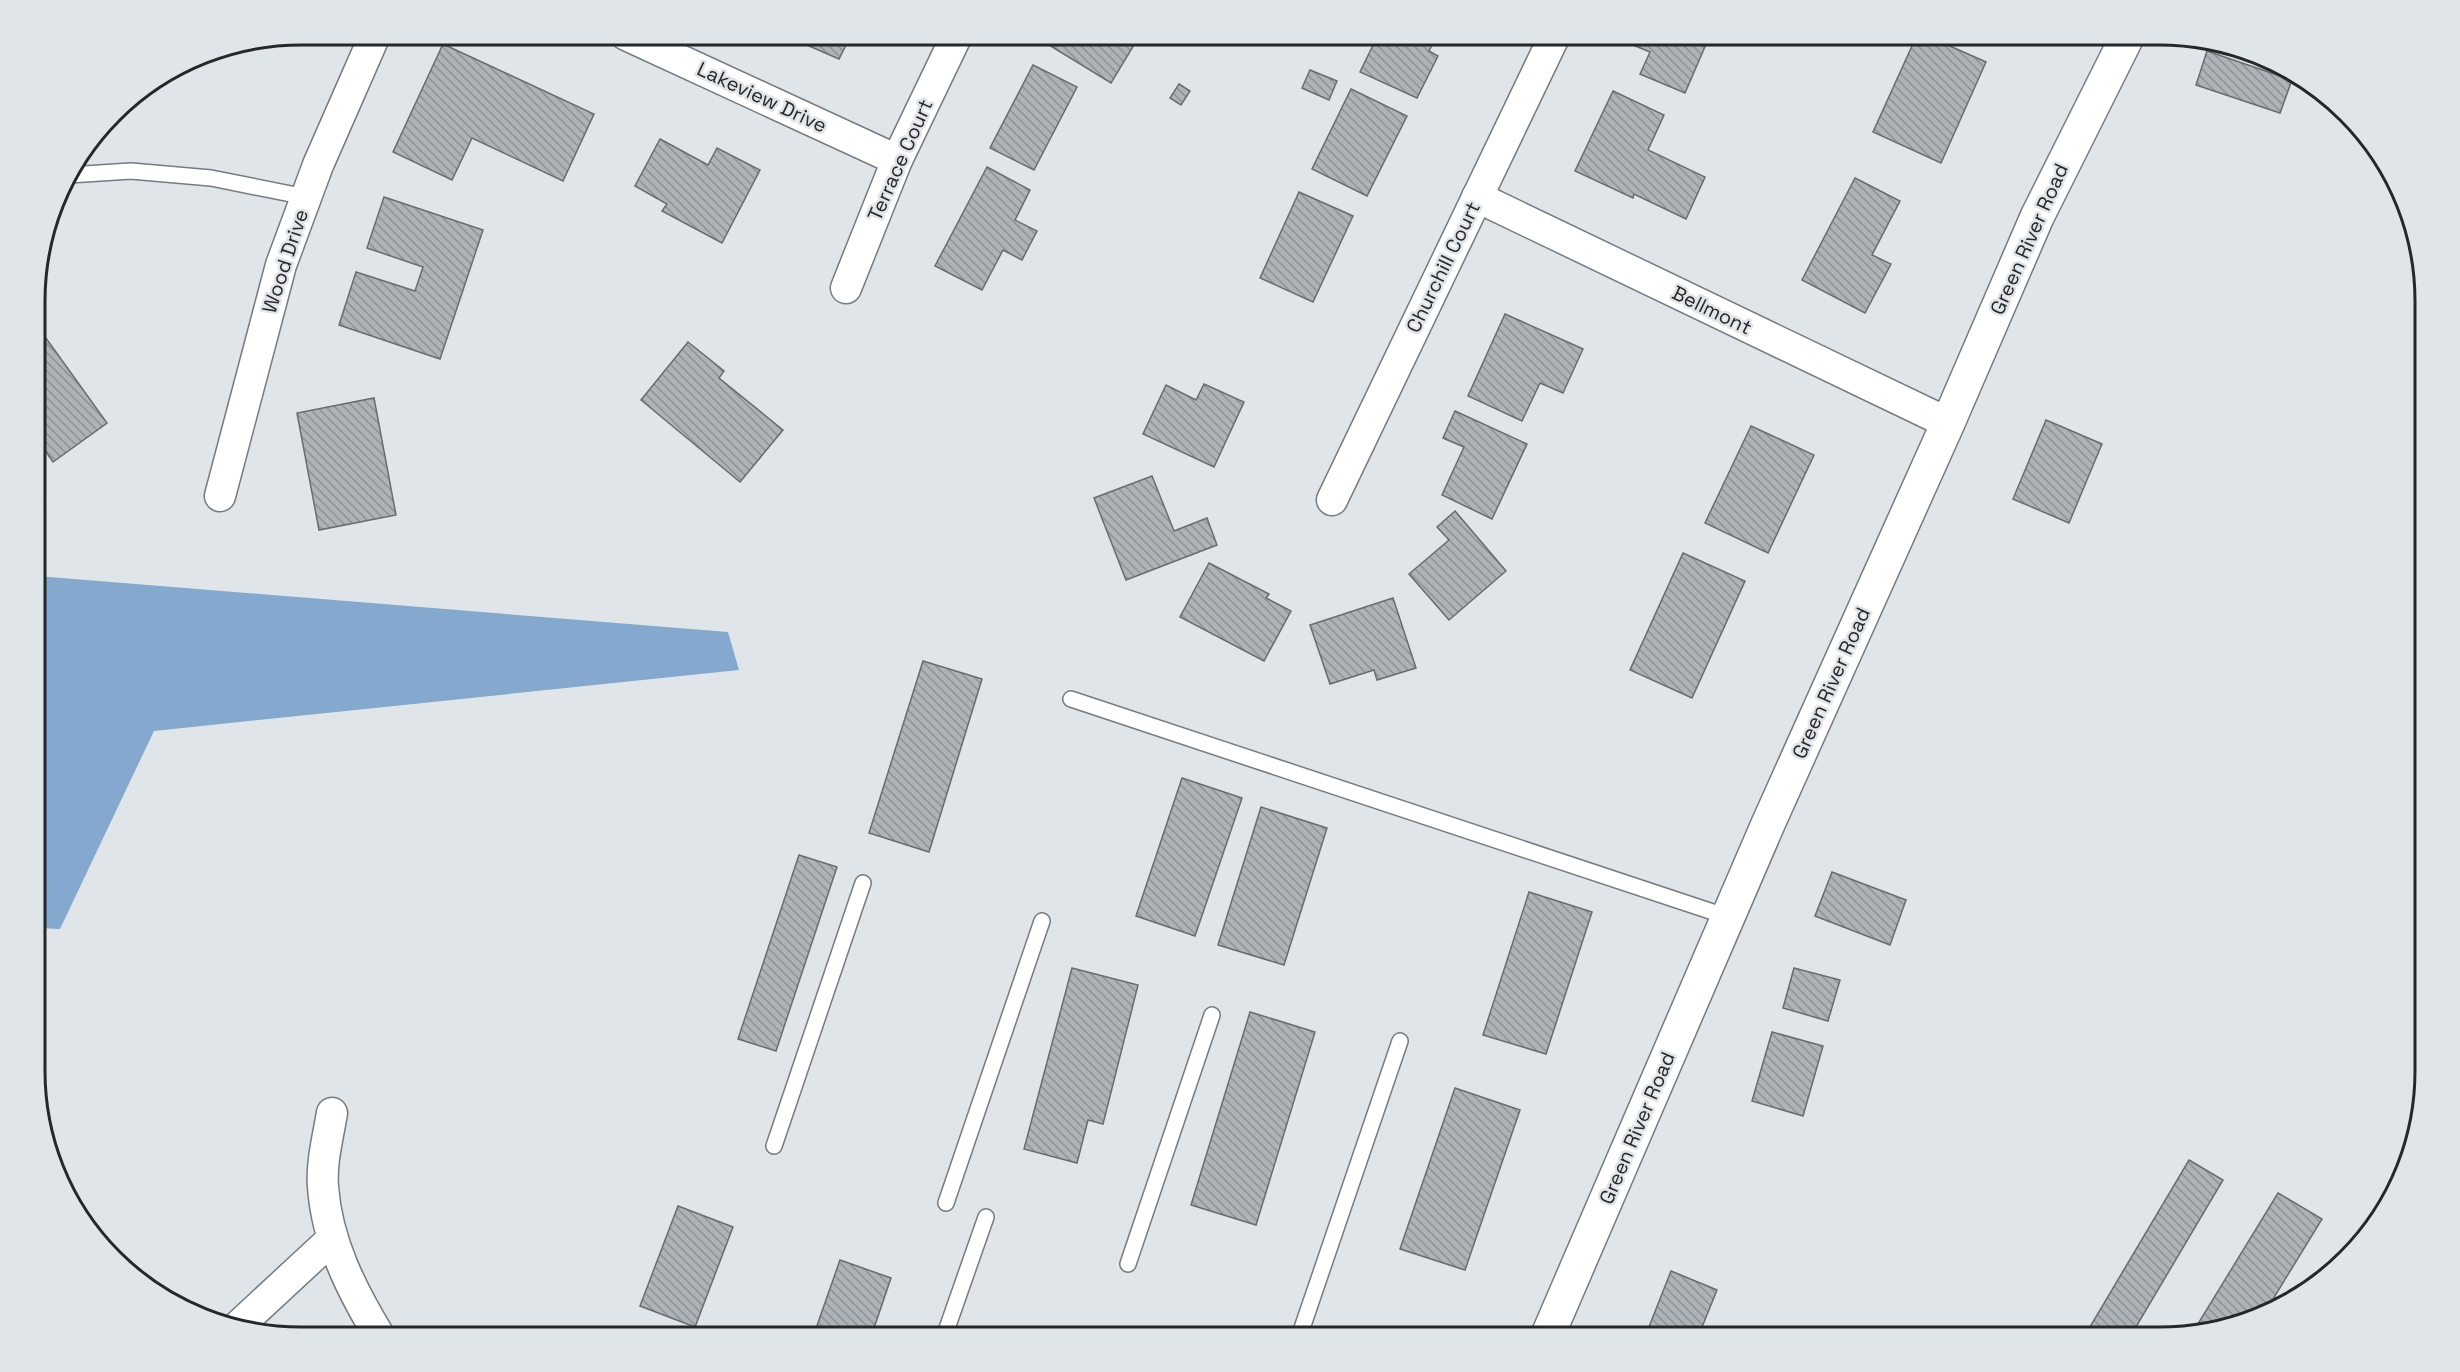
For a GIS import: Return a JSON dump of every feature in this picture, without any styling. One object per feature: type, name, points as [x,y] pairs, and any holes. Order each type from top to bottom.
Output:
[{"type":"street","name":"Wood Drive","points":[[220,496],[281,265],[306,197],[370,45]]},
{"type":"street","name":"Lakeview Drive","points":[[650,45],[897,160]]},
{"type":"street","name":"Terrace Court","points":[[846,288],[897,160],[952,45]]},
{"type":"street","name":"Churchill Court","points":[[1332,500],[1550,45]]},
{"type":"street","name":"Green River Road","points":[[1551,1327],[1728,917],[2037,217],[2123,45]]},
{"type":"street","name":"Bellmont","points":[[1477,197],[1948,423]]},
{"type":"street","points":[[332,1113],[322,1187],[332,1239],[345,1275],[374,1327]]},
{"type":"street","points":[[244,1320],[332,1239]]},
{"type":"lane","points":[[78,174],[131,171],[211,178],[306,197]]},
{"type":"lane","points":[[1071,699],[1728,917]]},
{"type":"lane","points":[[774,1146],[863,883]]},
{"type":"lane","points":[[946,1203],[1042,921]]},
{"type":"lane","points":[[1128,1264],[1212,1015]]},
{"type":"lane","points":[[1302,1327],[1400,1041]]},
{"type":"lane","points":[[948,1327],[986,1217]]},
{"type":"water","points":[[45,577],[728,632],[739,670],[154,731],[60,929],[45,928]]},
{"type":"building","points":[[443,45],[594,114],[563,181],[472,138],[452,180],[393,152]]},
{"type":"building","points":[[807,45],[846,45],[839,59]]},
{"type":"building","points":[[1049,45],[1134,45],[1111,83]]},
{"type":"building","points":[[1373,45],[1432,45],[1429,51],[1438,56],[1417,98],[1360,72]]},
{"type":"building","points":[[1633,45],[1706,45],[1685,93],[1640,74],[1650,52]]},
{"type":"building","points":[[1912,45],[1948,45],[1986,62],[1941,163],[1873,132]]},
{"type":"building","points":[[2207,51],[2291,82],[2280,113],[2196,85]]},
{"type":"building","points":[[1033,65],[1077,87],[1034,170],[990,148]]},
{"type":"building","points":[[1310,70],[1337,81],[1329,100],[1302,88]]},
{"type":"building","points":[[1179,84],[1190,91],[1181,105],[1170,98]]},
{"type":"building","points":[[1351,89],[1407,116],[1367,196],[1312,169]]},
{"type":"building","points":[[1613,91],[1664,115],[1648,150],[1705,177],[1686,219],[1634,194],[1633,198],[1575,171]]},
{"type":"building","points":[[660,139],[708,165],[717,148],[760,170],[722,243],[662,211],[667,204],[635,186]]},
{"type":"building","points":[[987,167],[1030,190],[1015,220],[1037,231],[1022,260],[1003,250],[982,290],[935,266]]},
{"type":"building","points":[[1855,178],[1900,201],[1872,255],[1891,264],[1865,313],[1802,280]]},
{"type":"building","points":[[1299,192],[1353,216],[1313,302],[1260,278]]},
{"type":"building","points":[[384,197],[483,230],[440,359],[339,325],[356,272],[415,291],[423,267],[367,248]]},
{"type":"building","points":[[1505,314],[1583,349],[1563,393],[1540,383],[1522,421],[1468,396]]},
{"type":"building","points":[[45,337],[107,423],[53,462],[45,450]]},
{"type":"building","points":[[688,342],[724,371],[719,378],[783,430],[740,482],[641,400]]},
{"type":"building","points":[[1204,384],[1244,402],[1214,467],[1143,434],[1166,385],[1196,400]]},
{"type":"building","points":[[374,398],[396,515],[319,530],[297,413]]},
{"type":"building","points":[[1455,411],[1527,444],[1492,519],[1442,495],[1464,447],[1443,438]]},
{"type":"building","points":[[2046,420],[2102,444],[2069,523],[2013,499]]},
{"type":"building","points":[[1751,426],[1814,455],[1768,553],[1705,523]]},
{"type":"building","points":[[1152,476],[1174,531],[1207,518],[1217,545],[1126,580],[1094,498]]},
{"type":"building","points":[[1455,511],[1506,571],[1449,620],[1409,574],[1449,540],[1437,527]]},
{"type":"building","points":[[1683,553],[1745,581],[1692,698],[1630,670]]},
{"type":"building","points":[[1209,563],[1269,594],[1266,598],[1291,611],[1264,661],[1180,617]]},
{"type":"building","points":[[1393,598],[1416,668],[1377,680],[1374,670],[1330,684],[1310,625]]},
{"type":"building","points":[[923,661],[982,679],[929,852],[869,833]]},
{"type":"building","points":[[1182,778],[1242,798],[1195,936],[1136,916]]},
{"type":"building","points":[[1261,807],[1327,828],[1284,965],[1218,945]]},
{"type":"building","points":[[799,855],[837,867],[776,1051],[738,1039]]},
{"type":"building","points":[[1832,872],[1906,900],[1890,945],[1815,916]]},
{"type":"building","points":[[1529,892],[1592,912],[1546,1054],[1483,1035]]},
{"type":"building","points":[[1072,968],[1138,985],[1103,1124],[1088,1120],[1077,1163],[1024,1149]]},
{"type":"building","points":[[1794,968],[1840,980],[1828,1021],[1783,1008]]},
{"type":"building","points":[[1250,1012],[1315,1032],[1256,1225],[1191,1205]]},
{"type":"building","points":[[1772,1032],[1823,1046],[1803,1116],[1752,1101]]},
{"type":"building","points":[[1455,1088],[1520,1110],[1465,1270],[1400,1249]]},
{"type":"building","points":[[2189,1160],[2223,1180],[2136,1327],[2090,1327]]},
{"type":"building","points":[[2278,1193],[2322,1219],[2272,1301],[2225,1318],[2198,1324]]},
{"type":"building","points":[[678,1206],[733,1227],[695,1327],[640,1306]]},
{"type":"building","points":[[840,1260],[891,1278],[874,1327],[817,1327]]},
{"type":"building","points":[[1671,1271],[1717,1290],[1702,1327],[1649,1327]]}]
